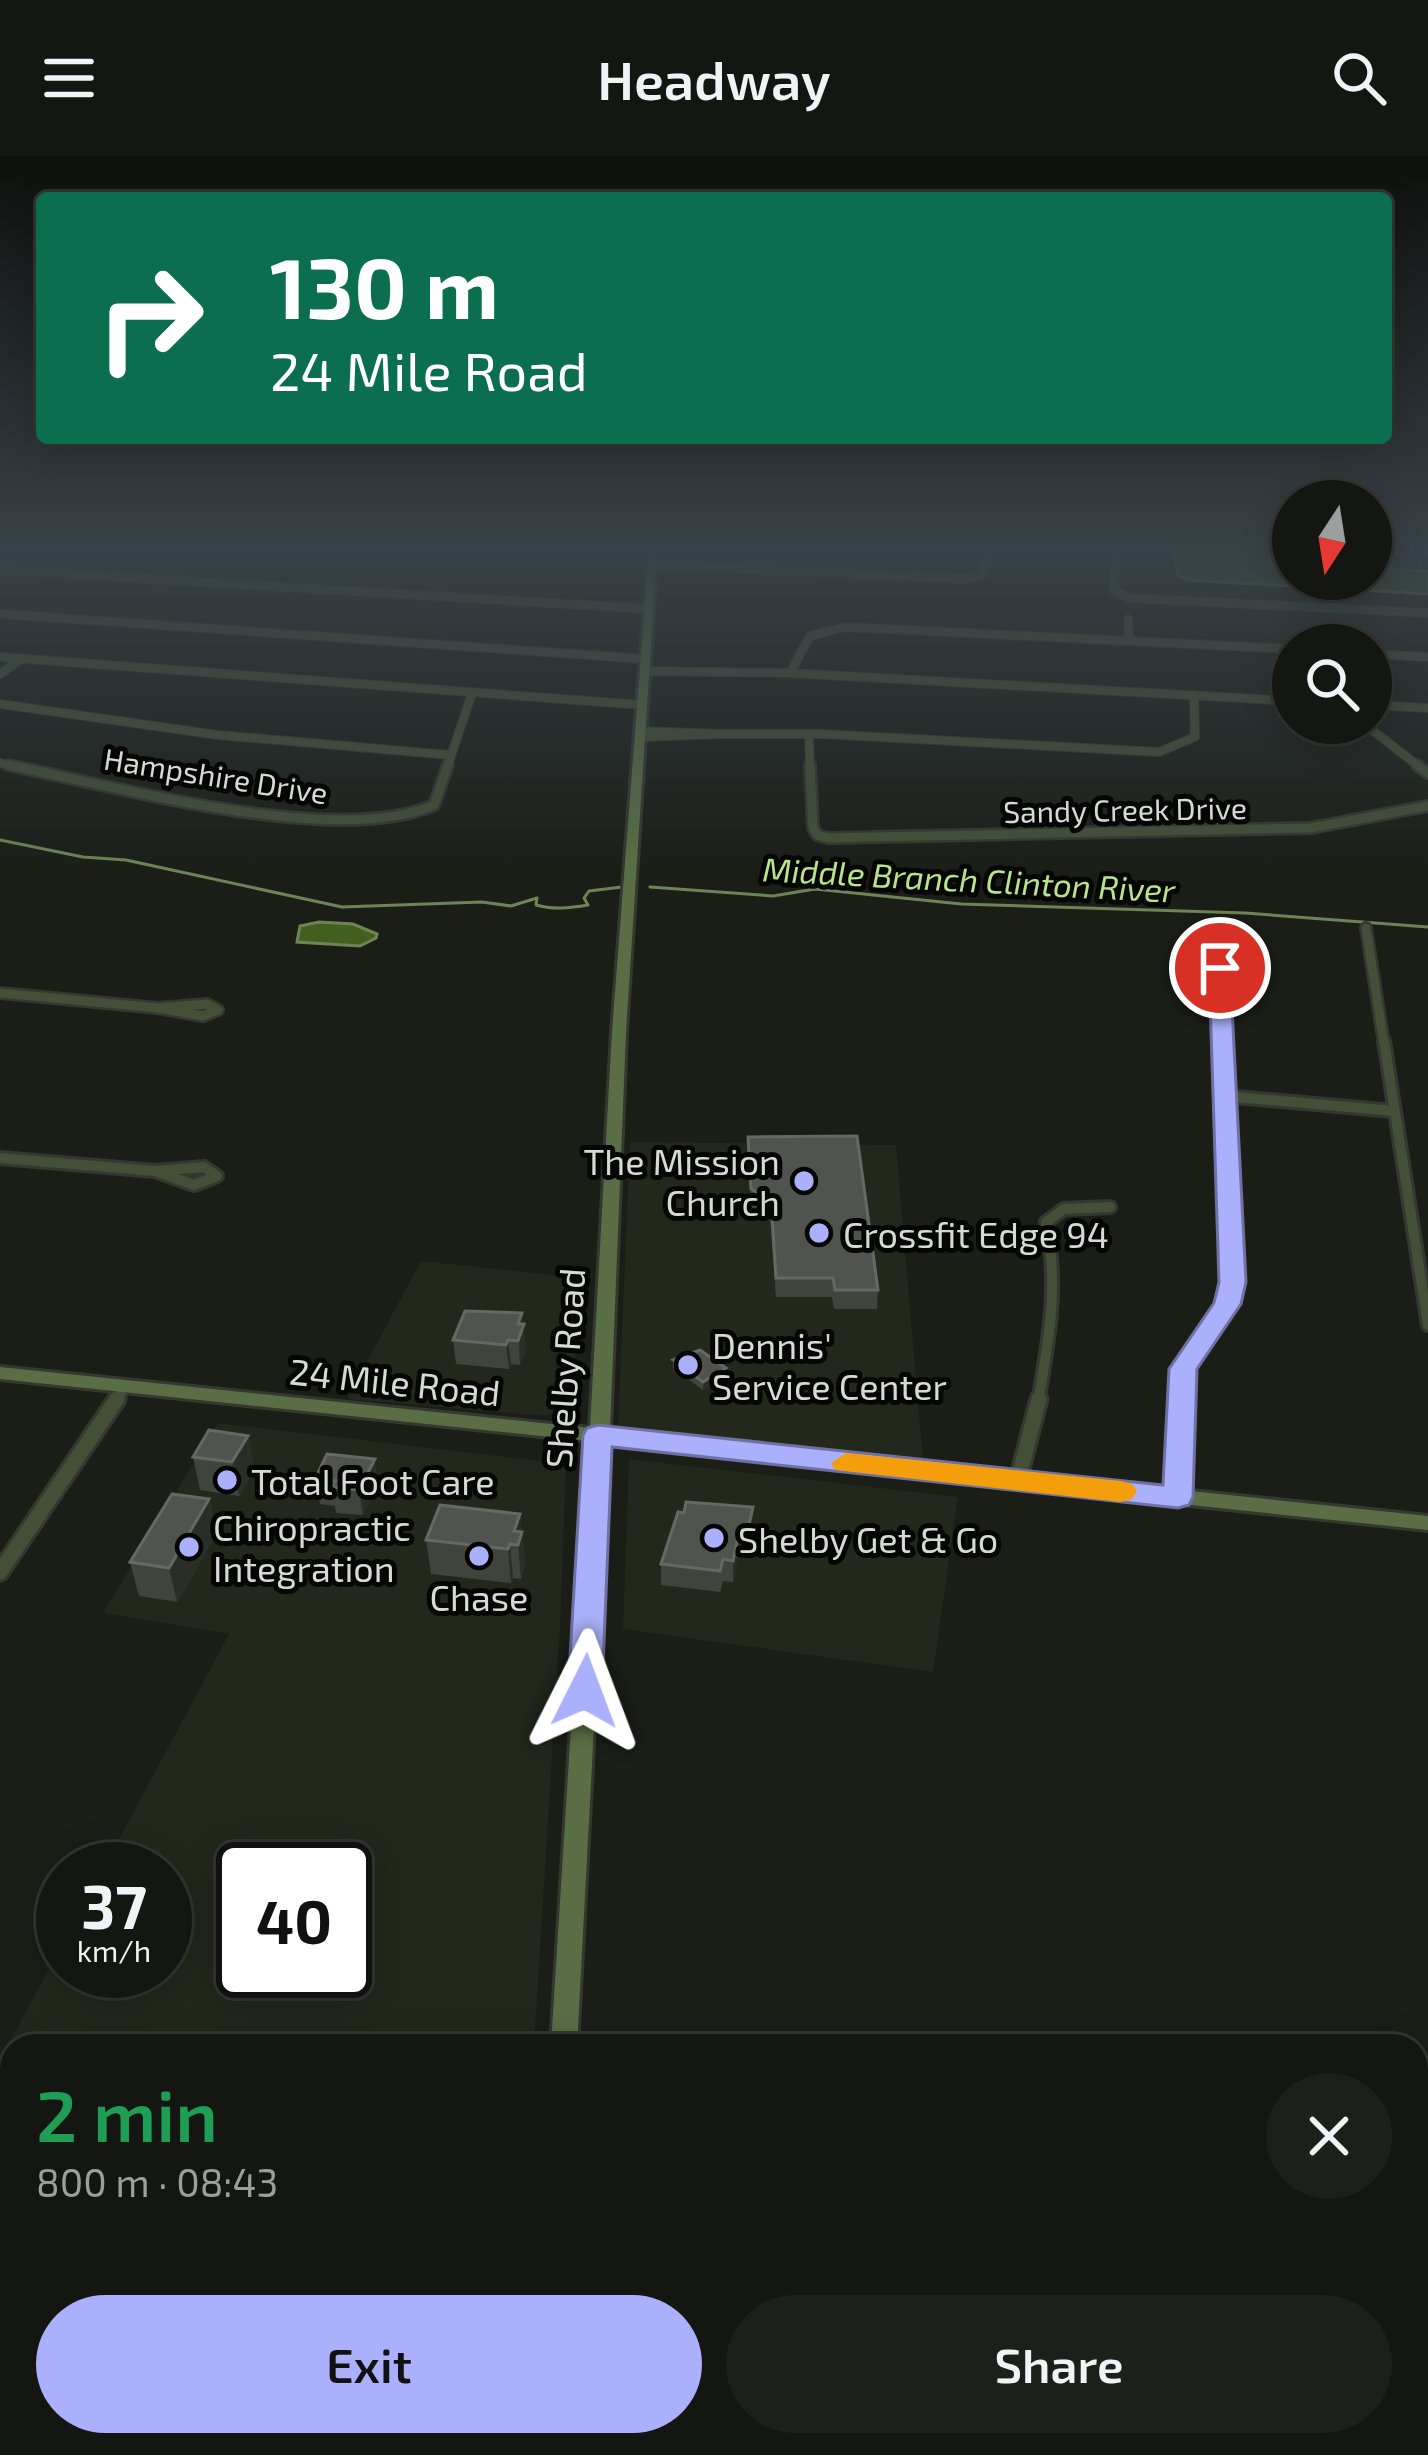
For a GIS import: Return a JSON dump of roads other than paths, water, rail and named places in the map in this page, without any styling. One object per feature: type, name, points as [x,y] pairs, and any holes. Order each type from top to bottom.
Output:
[{"type":"street","points":[[14,658],[643,705]]},
{"type":"street","points":[[604,658],[714,673],[790,673],[1272,700]]},
{"type":"street","name":"Shelby Road","points":[[565,2034],[619,1032],[646,658]]},
{"type":"street","points":[[790,673],[798,658]]},
{"type":"street","points":[[0,674],[22,659]]},
{"type":"street","points":[[0,704],[191,732],[450,754],[472,693]]},
{"type":"street","points":[[641,734],[809,734],[1159,752],[1185,746],[1195,737],[1194,695]]},
{"type":"street","points":[[1392,706],[1428,708]]},
{"type":"street","name":"Sandy Creek Drive","points":[[809,734],[813,827],[821,837],[1311,828],[1428,806]]},
{"type":"street","points":[[1390,744],[1428,773]]},
{"type":"street","name":"Hampshire Drive","points":[[0,763],[253,811],[368,819],[425,814],[434,805],[450,754]]},
{"type":"street","points":[[1366,928],[1428,1324]]},
{"type":"street","points":[[1178,1497],[1183,1369],[1228,1304],[1233,1282],[1220,968]]},
{"type":"street","points":[[0,993],[203,1016],[218,1010],[207,1004],[158,1008]]},
{"type":"street","points":[[1224,1096],[1394,1111]]},
{"type":"street","points":[[0,1158],[154,1172]]},
{"type":"street","points":[[1018,1480],[1036,1414],[1054,1310],[1054,1264],[1046,1222],[1078,1206],[1110,1208]]},
{"type":"street","name":"24 Mile Road","points":[[0,1373],[1428,1523]]},
{"type":"street","points":[[0,1572],[125,1386]]},
{"type":"waterway","name":"Middle Branch Clinton River","points":[[0,840],[83,857],[126,860],[342,907],[482,902],[511,906],[537,898],[536,905],[568,908],[588,905],[584,898],[589,891],[622,887]]},
{"type":"waterway","name":"Middle Branch Clinton River","points":[[650,887],[773,896],[815,889],[961,904],[1245,913],[1428,927]]},
{"type":"place","name":"The Mission Church","points":[[804,1181]]},
{"type":"place","name":"Crossfit Edge 94","points":[[819,1233]]},
{"type":"place","name":"Dennis' Service Center","points":[[688,1365]]},
{"type":"place","name":"Total Foot Care","points":[[227,1480]]},
{"type":"place","name":"Shelby Get & Go","points":[[714,1538]]},
{"type":"place","name":"Chiropractic Integration","points":[[189,1547]]},
{"type":"place","name":"Chase","points":[[479,1556]]}]
